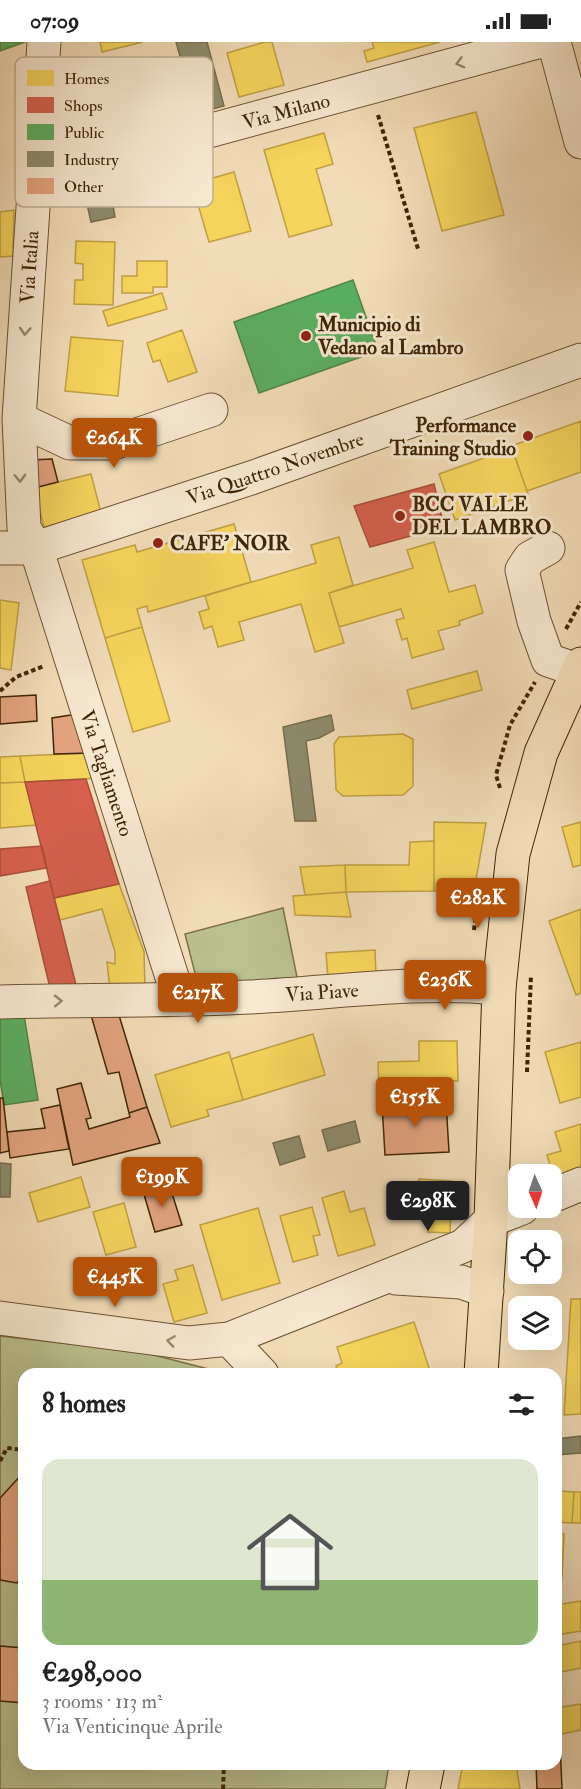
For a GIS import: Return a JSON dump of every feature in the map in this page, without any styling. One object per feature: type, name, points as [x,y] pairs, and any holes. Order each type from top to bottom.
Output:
[{"type":"main road","points":[[481,1368],[491,1220],[499,988],[513,854],[541,753],[579,667]]},
{"type":"main road","points":[[423,1789],[427,1770]]},
{"type":"street","name":"Via Italia","points":[[43,57],[44,42]]},
{"type":"street","name":"Via Milano","points":[[213,130],[537,42]]},
{"type":"street","points":[[554,42],[581,142]]},
{"type":"street","name":"Via Italia","points":[[33,207],[19,419],[24,528],[36,548]]},
{"type":"street","name":"Via Quattro Novembre","points":[[0,548],[36,548],[251,478],[581,360]]},
{"type":"street","points":[[19,419],[70,443],[113,443],[212,410]]},
{"type":"street","name":"Via Tagliamento","points":[[36,548],[179,999]]},
{"type":"street","points":[[548,548],[530,558],[522,570],[534,621],[548,660],[579,667]]},
{"type":"street","name":"Via Piave","points":[[0,1002],[250,997],[394,987],[470,985],[499,988]]},
{"type":"street","points":[[562,1192],[581,1184]]},
{"type":"street","points":[[0,1318],[189,1343],[229,1339],[463,1246],[491,1220],[508,1213]]},
{"type":"street","points":[[385,1277],[461,1282],[487,1291]]},
{"type":"street","points":[[229,1339],[256,1368]]},
{"type":"path","points":[[370,88],[418,249]]},
{"type":"path","points":[[0,691],[16,676],[70,656]]},
{"type":"path","points":[[526,1081],[531,964]]},
{"type":"path","points":[[0,1461],[7,1448],[18,1449]]},
{"type":"path","points":[[224,1770],[224,1789]]},
{"type":"green space","points":[[283,908],[298,982],[198,985],[185,934]]},
{"type":"green space","points":[[0,1336],[142,1352],[205,1368],[18,1368],[18,1770],[388,1770],[385,1789],[0,1789]]},
{"type":"building: Homes","points":[[100,42],[143,42],[102,52]]},
{"type":"building: Homes","points":[[272,42],[284,85],[239,97],[227,53]]},
{"type":"building: Homes","points":[[372,42],[440,42],[367,62],[364,51],[374,48]]},
{"type":"building: Homes","points":[[476,112],[504,215],[442,231],[414,128]]},
{"type":"building: Homes","points":[[324,133],[333,164],[316,169],[332,225],[289,237],[264,150]]},
{"type":"building: Homes","points":[[234,172],[251,231],[209,242],[199,207],[213,207],[213,178]]},
{"type":"building: Homes","points":[[14,210],[13,256],[0,257],[0,212]]},
{"type":"building: Homes","points":[[76,241],[115,242],[113,305],[74,304],[75,280],[83,280],[83,264],[75,263]]},
{"type":"building: Homes","points":[[137,261],[167,261],[167,287],[153,287],[153,293],[122,293],[122,276],[137,276]]},
{"type":"building: Homes","points":[[162,293],[167,309],[108,326],[103,311]]},
{"type":"building: Homes","points":[[182,330],[197,372],[168,382],[160,360],[153,362],[147,343]]},
{"type":"building: Homes","points":[[71,337],[123,341],[118,396],[65,391]]},
{"type":"building: Homes","points":[[581,421],[581,472],[527,491],[511,446]]},
{"type":"building: Homes","points":[[512,448],[528,494],[455,520],[439,474]]},
{"type":"building: Homes","points":[[91,474],[101,513],[44,527],[34,488]]},
{"type":"building: Homes","points":[[234,524],[251,582],[148,612],[147,606],[137,609],[142,627],[105,638],[82,560],[135,545],[137,552]]},
{"type":"building: Homes","points":[[339,537],[353,585],[329,593],[344,643],[315,652],[301,604],[239,622],[244,640],[218,647],[212,626],[204,629],[199,612],[209,609],[205,596],[316,563],[311,545]]},
{"type":"building: Homes","points":[[434,542],[449,592],[475,585],[483,613],[459,621],[460,625],[438,631],[444,649],[412,658],[407,638],[402,640],[396,620],[404,618],[401,609],[339,627],[329,593],[413,568],[407,550]]},
{"type":"building: Homes","points":[[0,600],[19,603],[11,670],[0,668]]},
{"type":"building: Homes","points":[[142,627],[170,721],[133,732],[105,638]]},
{"type":"building: Homes","points":[[477,671],[482,690],[412,709],[407,690]]},
{"type":"building: Homes","points":[[403,734],[413,739],[413,786],[403,795],[343,796],[336,790],[334,744],[339,737]]},
{"type":"building: Homes","points":[[91,753],[100,778],[25,782],[20,756]]},
{"type":"building: Homes","points":[[20,756],[25,782],[0,783],[0,757]]},
{"type":"building: Homes","points":[[25,782],[37,825],[0,828],[0,783]]},
{"type":"building: Homes","points":[[434,822],[486,823],[474,891],[434,891]]},
{"type":"building: Homes","points":[[581,822],[581,865],[573,867],[562,827]]},
{"type":"building: Homes","points":[[434,841],[434,891],[346,892],[345,865],[409,865],[410,842]]},
{"type":"building: Homes","points":[[345,865],[346,892],[305,895],[300,867]]},
{"type":"building: Homes","points":[[119,884],[144,952],[145,990],[110,990],[107,962],[115,964],[115,952],[102,909],[60,920],[54,898]]},
{"type":"building: Homes","points":[[346,892],[351,917],[295,915],[293,896]]},
{"type":"building: Homes","points":[[581,909],[581,993],[576,995],[549,921]]},
{"type":"building: Homes","points":[[375,950],[376,976],[328,978],[326,953]]},
{"type":"building: Homes","points":[[313,1034],[325,1075],[243,1100],[231,1059]]},
{"type":"building: Homes","points":[[419,1041],[457,1041],[458,1081],[425,1081],[426,1089],[379,1090],[378,1062],[419,1061]]},
{"type":"building: Homes","points":[[581,1042],[581,1097],[560,1103],[545,1052]]},
{"type":"building: Homes","points":[[229,1052],[243,1100],[207,1110],[209,1116],[171,1127],[155,1075]]},
{"type":"building: Homes","points":[[581,1124],[581,1170],[562,1176],[562,1164],[550,1164],[547,1155],[561,1151],[555,1132]]},
{"type":"building: Homes","points":[[81,1177],[90,1207],[38,1222],[29,1193]]},
{"type":"building: Homes","points":[[419,1179],[452,1181],[450,1233],[428,1232],[428,1217],[417,1217]]},
{"type":"building: Homes","points":[[344,1191],[350,1212],[364,1208],[375,1245],[338,1256],[322,1198]]},
{"type":"building: Homes","points":[[124,1203],[136,1247],[106,1255],[93,1212]]},
{"type":"building: Homes","points":[[312,1207],[320,1235],[313,1236],[318,1255],[293,1262],[280,1216]]},
{"type":"building: Homes","points":[[258,1208],[280,1283],[222,1300],[200,1225]]},
{"type":"building: Homes","points":[[193,1265],[207,1313],[174,1322],[163,1284],[178,1280],[175,1270]]},
{"type":"building: Homes","points":[[571,1299],[581,1299],[581,1414],[564,1415]]},
{"type":"building: Homes","points":[[414,1322],[429,1368],[336,1368],[336,1366],[342,1363],[337,1347]]},
{"type":"building: Homes","points":[[562,1491],[574,1492],[572,1523],[562,1522]]},
{"type":"building: Homes","points":[[574,1492],[581,1492],[581,1523],[572,1523]]},
{"type":"building: Homes","points":[[562,1534],[564,1534],[562,1579]]},
{"type":"building: Homes","points":[[581,1601],[581,1631],[562,1634],[562,1604]]},
{"type":"building: Homes","points":[[581,1641],[581,1668],[562,1672],[562,1645]]},
{"type":"building: Homes","points":[[581,1704],[581,1730],[562,1734],[562,1707]]},
{"type":"building: Homes","points":[[462,1770],[517,1770],[520,1789],[458,1789]]},
{"type":"building: Shops","name":"BCC VALLE DEL LAMBRO","points":[[434,484],[444,527],[370,547],[354,506]]},
{"type":"building: Shops","points":[[86,779],[119,884],[54,898],[25,782]]},
{"type":"building: Shops","points":[[42,846],[47,868],[0,876],[0,849]]},
{"type":"building: Shops","points":[[50,881],[77,989],[50,988],[26,887]]},
{"type":"building: Public","points":[[0,42],[25,42],[0,51]]},
{"type":"building: Public","name":"Municipio di Vedano al Lambro","points":[[353,280],[378,351],[259,393],[234,322]]},
{"type":"building: Public","points":[[23,1009],[38,1100],[4,1105],[0,1080],[0,1010]]},
{"type":"building: Industry","points":[[176,42],[207,42],[211,57],[180,57]]},
{"type":"building: Industry","points":[[213,65],[224,106],[213,109]]},
{"type":"building: Industry","points":[[88,207],[113,207],[115,217],[91,222]]},
{"type":"building: Industry","points":[[331,715],[334,730],[319,738],[306,741],[316,821],[295,821],[283,727]]},
{"type":"building: Industry","points":[[355,1121],[360,1142],[328,1151],[322,1130]]},
{"type":"building: Industry","points":[[299,1136],[305,1157],[280,1165],[273,1143]]},
{"type":"building: Industry","points":[[0,1163],[11,1164],[10,1197],[0,1197]]},
{"type":"building: Industry","points":[[581,1436],[581,1453],[562,1455],[562,1438]]},
{"type":"building: Other","points":[[52,459],[58,482],[34,488],[32,460]]},
{"type":"building: Other","points":[[36,695],[37,721],[0,724],[0,697]]},
{"type":"building: Other","points":[[77,714],[91,753],[54,754],[52,718]]},
{"type":"building: Other","points":[[118,1012],[147,1107],[129,1113],[119,1072],[108,1074],[91,1015]]},
{"type":"building: Other","points":[[81,1083],[91,1118],[86,1119],[89,1129],[130,1117],[129,1113],[147,1107],[160,1143],[73,1165],[57,1089]]},
{"type":"building: Other","points":[[0,1098],[3,1098],[9,1151],[0,1153]]},
{"type":"building: Other","points":[[446,1101],[449,1152],[385,1155],[382,1104]]},
{"type":"building: Other","points":[[60,1105],[69,1149],[10,1158],[7,1132],[45,1128],[41,1109]]},
{"type":"building: Other","points":[[169,1184],[182,1225],[155,1232],[143,1191]]},
{"type":"building: Other","points":[[18,1478],[17,1583],[0,1580],[0,1498]]},
{"type":"building: Other","points":[[0,1646],[18,1648],[18,1702],[0,1701]]},
{"type":"building: Other","points":[[536,1770],[561,1770],[562,1789],[537,1789]]},
{"type":"place","name":"Municipio di Vedano al Lambro","points":[[306,336]]},
{"type":"place","name":"Performance Training Studio","points":[[528,436]]},
{"type":"place","name":"BCC VALLE DEL LAMBRO","points":[[400,516]]},
{"type":"place","name":"CAFE' NOIR","points":[[158,543]]}]
